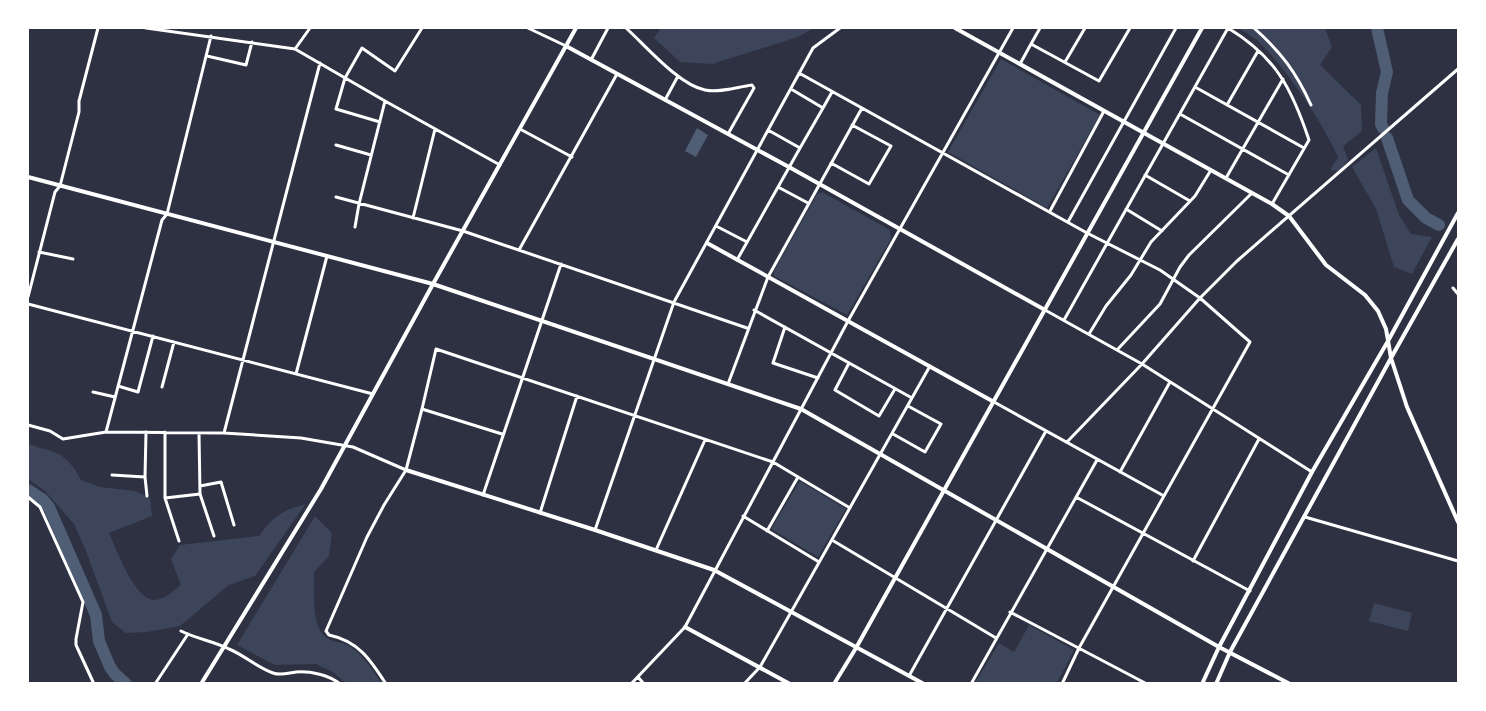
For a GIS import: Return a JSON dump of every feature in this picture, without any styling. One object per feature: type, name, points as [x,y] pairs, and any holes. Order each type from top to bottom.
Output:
[{"type":"street","points":[[28,298],[56,192],[60,186],[98,28]]},
{"type":"street","points":[[146,28],[295,49],[500,165]]},
{"type":"street","points":[[295,49],[310,28]]},
{"type":"street","points":[[380,122],[336,109],[345,78],[362,48],[395,71],[422,28]]},
{"type":"street","points":[[528,28],[566,46],[789,167],[1142,364],[1312,472]]},
{"type":"street","points":[[201,684],[321,489],[576,28]]},
{"type":"street","points":[[591,60],[608,28]]},
{"type":"street","points":[[626,28],[678,76],[692,85],[705,90],[752,85],[754,88],[728,134]]},
{"type":"street","points":[[595,530],[674,302],[813,48],[840,28]]},
{"type":"street","points":[[955,28],[1226,178],[1289,216],[1326,264],[1370,300],[1386,329],[1391,358],[1408,407],[1458,522]]},
{"type":"street","points":[[631,684],[685,627],[848,321],[1013,28]]},
{"type":"street","points":[[1020,64],[1040,28]]},
{"type":"street","points":[[1065,62],[1085,28]]},
{"type":"street","points":[[1031,44],[1099,81],[1130,28]]},
{"type":"street","points":[[1068,222],[1176,28]]},
{"type":"street","points":[[834,684],[994,402],[1202,28]]},
{"type":"street","points":[[1064,320],[1228,28],[1258,50],[1283,78],[1297,105],[1309,140],[1272,204]]},
{"type":"street","points":[[1254,28],[1270,42],[1290,65],[1311,105]]},
{"type":"street","points":[[106,432],[160,229],[167,214],[211,36]]},
{"type":"street","points":[[207,56],[246,65],[252,42]]},
{"type":"street","points":[[1227,105],[1258,50]]},
{"type":"street","points":[[224,433],[320,64]]},
{"type":"street","points":[[1067,442],[1142,364],[1200,298],[1237,261],[1458,69]]},
{"type":"street","points":[[799,73],[1068,222],[1140,259],[1200,298],[1250,342],[1144,535],[1079,648],[1062,684]]},
{"type":"street","points":[[519,250],[617,74]]},
{"type":"street","points":[[665,100],[678,76]]},
{"type":"street","points":[[1226,178],[1283,78]]},
{"type":"street","points":[[1195,87],[1304,148]]},
{"type":"street","points":[[791,89],[823,108]]},
{"type":"street","points":[[737,260],[832,92]]},
{"type":"street","points":[[355,227],[385,101]]},
{"type":"street","points":[[728,384],[754,310],[768,277],[818,184],[862,108]]},
{"type":"street","points":[[1050,212],[1104,111]]},
{"type":"street","points":[[1180,114],[1289,175]]},
{"type":"street","points":[[831,163],[869,184],[891,146],[852,126]]},
{"type":"street","points":[[413,218],[435,129]]},
{"type":"street","points":[[520,129],[572,157]]},
{"type":"street","points":[[768,130],[800,148]]},
{"type":"street","points":[[336,145],[371,155]]},
{"type":"street","points":[[1089,334],[1106,306],[1131,275],[1151,242],[1190,201],[1211,170]]},
{"type":"street","points":[[1145,175],[1190,201]]},
{"type":"street","points":[[28,177],[433,284],[800,409],[1219,647],[1290,684]]},
{"type":"street","points":[[778,187],[808,203]]},
{"type":"street","points":[[1117,350],[1160,304],[1189,255],[1252,193]]},
{"type":"street","points":[[336,197],[463,231],[748,328]]},
{"type":"street","points":[[1126,209],[1162,231]]},
{"type":"street","points":[[1202,684],[1219,647],[1312,472],[1388,341],[1458,213]]},
{"type":"street","points":[[716,226],[747,242]]},
{"type":"street","points":[[1216,684],[1230,652],[1458,239]]},
{"type":"street","points":[[706,243],[1164,496]]},
{"type":"street","points":[[39,252],[73,259]]},
{"type":"street","points":[[296,374],[327,256]]},
{"type":"street","points":[[482,495],[561,264]]},
{"type":"street","points":[[1453,288],[1458,294]]},
{"type":"street","points":[[28,304],[373,394]]},
{"type":"street","points":[[754,310],[912,398]]},
{"type":"street","points":[[785,327],[773,363],[818,378]]},
{"type":"street","points":[[118,386],[138,392],[153,336]]},
{"type":"street","points":[[162,387],[174,342]]},
{"type":"street","points":[[386,684],[373,663],[361,651],[343,638],[329,635],[326,631],[368,537],[384,505],[406,470],[436,349],[772,462],[850,508]]},
{"type":"street","points":[[849,363],[835,390],[879,416],[895,389]]},
{"type":"street","points":[[744,684],[760,667],[930,366]]},
{"type":"street","points":[[1120,472],[1170,382]]},
{"type":"street","points":[[94,392],[115,397]]},
{"type":"street","points":[[540,513],[577,396]]},
{"type":"street","points":[[893,434],[925,452],[941,424],[908,406]]},
{"type":"street","points":[[422,409],[502,434]]},
{"type":"street","points":[[28,425],[50,431],[63,439],[106,432],[224,433],[301,438],[353,447],[406,470],[714,570],[924,684]]},
{"type":"street","points":[[909,676],[1046,431]]},
{"type":"street","points":[[146,432],[147,496]]},
{"type":"street","points":[[164,432],[165,498],[179,541]]},
{"type":"street","points":[[199,433],[200,494],[214,536]]},
{"type":"street","points":[[1193,561],[1259,438]]},
{"type":"street","points":[[656,550],[705,440]]},
{"type":"street","points":[[971,684],[1097,460]]},
{"type":"street","points":[[112,475],[146,477]]},
{"type":"street","points":[[767,531],[798,477]]},
{"type":"street","points":[[200,486],[221,482],[234,525]]},
{"type":"street","points":[[165,498],[200,494]]},
{"type":"street","points":[[28,497],[40,507],[83,602],[76,645],[94,684]]},
{"type":"street","points":[[1076,497],[1250,591]]},
{"type":"street","points":[[743,516],[819,562]]},
{"type":"street","points":[[1305,517],[1458,561]]},
{"type":"street","points":[[832,540],[996,638]]},
{"type":"street","points":[[1010,612],[1147,684]]},
{"type":"street","points":[[685,627],[790,684]]},
{"type":"street","points":[[181,631],[199,639],[216,643],[273,673],[308,673],[331,677],[340,684]]},
{"type":"street","points":[[155,684],[188,634]]},
{"type":"street","points":[[638,677],[644,684]]},
{"type":"shaded area","points":[[661,28],[814,28],[798,37],[712,64],[680,62],[654,38]]},
{"type":"shaded area","points":[[1238,28],[1325,28],[1332,47],[1320,65],[1361,105],[1362,131],[1343,146],[1348,160],[1339,171],[1330,170],[1338,157],[1314,113],[1294,84],[1260,43]]},
{"type":"shaded area","points":[[1001,59],[1100,115],[1047,208],[948,152]]},
{"type":"shaded area","points":[[697,128],[708,135],[696,157],[685,151]]},
{"type":"shaded area","points":[[1376,148],[1399,215],[1411,234],[1432,237],[1412,274],[1394,267],[1376,209],[1352,167]]},
{"type":"shaded area","points":[[822,192],[890,230],[891,239],[847,315],[774,276],[774,271],[817,194]]},
{"type":"shaded area","points":[[28,444],[59,454],[65,458],[76,470],[81,480],[100,487],[135,491],[150,498],[152,516],[109,533],[121,561],[133,582],[147,597],[154,600],[165,597],[181,585],[171,559],[180,545],[259,536],[268,524],[279,515],[297,506],[305,505],[255,576],[229,585],[180,626],[147,632],[126,633],[112,622],[74,524],[45,491],[28,479]]},
{"type":"shaded area","points":[[800,481],[846,509],[818,557],[771,529]]},
{"type":"shaded area","points":[[315,516],[332,533],[329,556],[314,572],[314,608],[318,626],[327,638],[345,644],[356,651],[366,661],[381,683],[346,683],[333,672],[316,664],[275,665],[237,645]]},
{"type":"shaded area","points":[[1374,603],[1412,613],[1408,631],[1369,621]]},
{"type":"shaded area","points":[[1029,625],[1074,650],[1057,683],[975,683],[999,643],[1014,652]]},
{"type":"waterway","points":[[1377,28],[1387,72],[1382,93],[1381,124],[1383,128]]},
{"type":"waterway","points":[[1387,138],[1408,200],[1426,218],[1439,225]]},
{"type":"waterway","points":[[28,490],[42,499],[49,507],[96,615],[99,641],[110,667],[126,684]]}]
